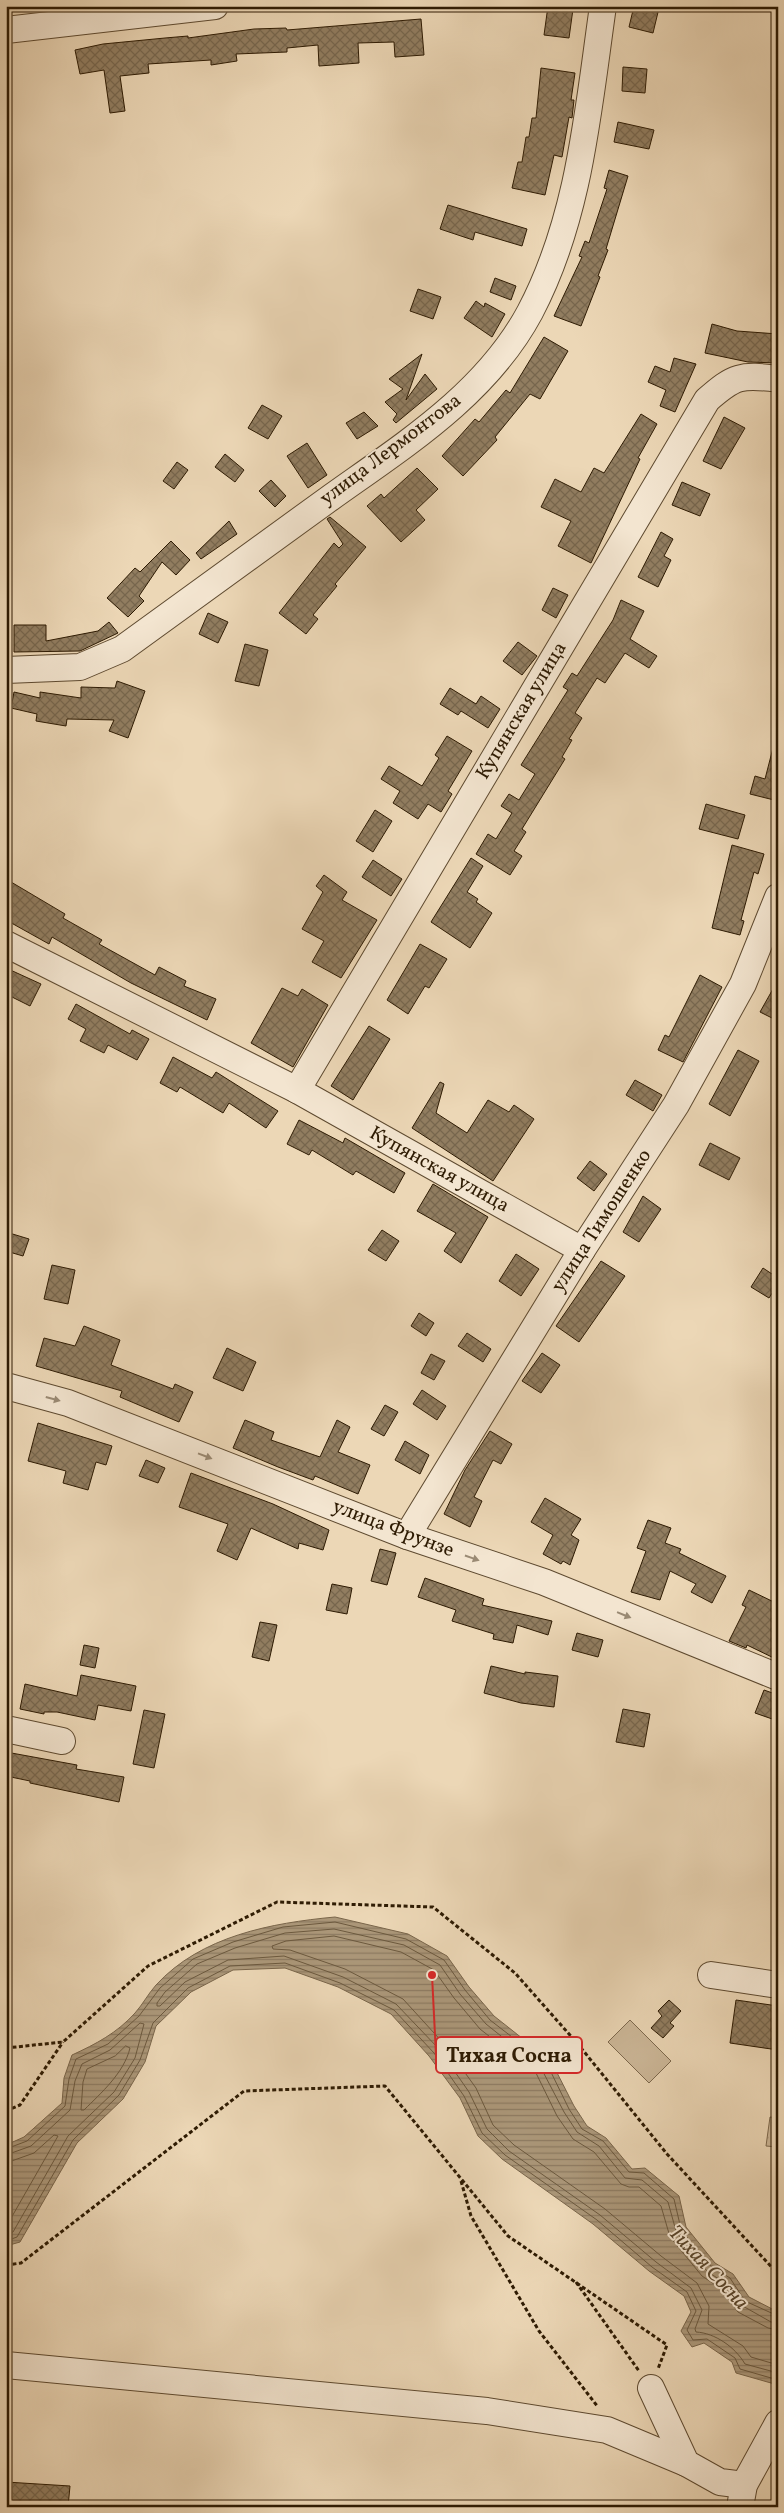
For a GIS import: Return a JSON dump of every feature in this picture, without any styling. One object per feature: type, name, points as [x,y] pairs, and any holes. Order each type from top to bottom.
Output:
[{"type":"street","points":[[6,30],[215,6]]},
{"type":"street","name":"улица Лермонтова","points":[[6,670],[80,667],[122,649],[442,417],[495,365],[530,312],[567,223],[583,146],[603,6]]},
{"type":"street","name":"Купянская улица","points":[[297,1090],[707,400],[728,382],[753,376],[778,379]]},
{"type":"street","name":"улица Тимошенко","points":[[408,1536],[582,1250],[681,1097],[743,984],[778,897]]},
{"type":"street","name":"Купянская улица","points":[[6,944],[297,1090],[582,1250]]},
{"type":"street","name":"улица Фрунзе","points":[[6,1386],[68,1403],[408,1536],[544,1582],[778,1677]]},
{"type":"street","points":[[6,1729],[62,1741]]},
{"type":"street","points":[[711,1975],[778,1985]]},
{"type":"street","points":[[6,2365],[487,2412],[607,2430],[686,2463],[742,2496],[776,2426]]},
{"type":"street","points":[[651,2388],[686,2463]]},
{"type":"path","points":[[6,2111],[20,2105],[64,2042],[148,1966],[277,1902],[433,1907],[515,1973],[577,2043],[667,2154],[778,2274]]},
{"type":"path","points":[[6,2048],[64,2042]]},
{"type":"path","points":[[6,2265],[21,2263],[244,2091],[385,2086],[508,2236],[667,2345],[651,2388]]},
{"type":"path","points":[[460,2177],[471,2216],[539,2331],[620,2435]]},
{"type":"path","points":[[576,2282],[651,2388]]},
{"type":"shaded area","points":[[630,2020],[671,2061],[649,2083],[608,2042]]},
{"type":"shaded area","points":[[770,2117],[778,2118],[778,2147],[766,2146]]},
{"type":"water","points":[[335,1917],[408,1934],[447,1956],[469,1987],[494,2016],[551,2061],[574,2106],[587,2126],[606,2138],[632,2169],[645,2168],[679,2196],[686,2227],[715,2263],[733,2274],[749,2297],[778,2312],[778,2385],[736,2373],[732,2362],[704,2343],[692,2347],[681,2331],[691,2312],[684,2296],[649,2271],[593,2224],[502,2159],[478,2136],[460,2098],[429,2056],[391,2014],[338,1987],[285,1968],[233,1970],[191,1992],[156,2026],[145,2062],[123,2099],[77,2143],[20,2242],[6,2246],[6,2145],[24,2137],[62,2103],[64,2078],[72,2055],[98,2042],[121,2026],[135,2013],[156,1985],[174,1968],[194,1955],[238,1935],[262,1928]]},
{"type":"building","points":[[548,6],[573,9],[569,38],[544,35]]},
{"type":"building","points":[[634,6],[659,8],[653,33],[629,27]]},
{"type":"building","points":[[421,19],[424,55],[395,57],[394,42],[358,43],[359,63],[319,66],[318,45],[287,48],[287,52],[236,54],[237,61],[211,65],[211,60],[148,64],[149,73],[120,76],[125,111],[110,113],[104,70],[80,74],[75,50],[103,44],[188,36],[188,38],[254,29],[286,28],[287,30]]},
{"type":"building","points":[[623,67],[647,69],[645,93],[622,91]]},
{"type":"building","points":[[541,68],[575,73],[571,100],[574,100],[572,118],[569,117],[562,157],[554,155],[545,195],[512,188],[518,162],[522,162],[526,137],[529,137],[532,118],[536,118]]},
{"type":"building","points":[[618,122],[654,130],[649,149],[614,142]]},
{"type":"building","points":[[609,170],[628,176],[606,249],[608,250],[598,276],[600,277],[581,326],[554,316],[582,257],[579,256],[585,241],[589,243],[607,189],[604,188]]},
{"type":"building","points":[[448,205],[527,229],[522,246],[475,232],[473,240],[440,229]]},
{"type":"building","points":[[495,278],[516,286],[511,300],[490,292]]},
{"type":"building","points":[[418,289],[441,297],[433,319],[410,311]]},
{"type":"building","points":[[476,301],[484,307],[485,303],[505,314],[492,337],[464,318]]},
{"type":"building","points":[[712,324],[737,331],[778,334],[778,363],[748,362],[705,353]]},
{"type":"building","points":[[544,337],[568,351],[540,399],[530,394],[495,437],[497,440],[463,476],[442,456],[475,419],[479,422],[506,390],[510,393]]},
{"type":"building","points":[[422,354],[406,400],[425,374],[437,389],[396,423],[393,420],[397,414],[385,402],[403,389],[389,379]]},
{"type":"building","points":[[674,358],[696,364],[675,412],[660,406],[666,390],[648,382],[655,366],[670,372]]},
{"type":"building","points":[[262,405],[282,416],[268,439],[248,428]]},
{"type":"building","points":[[364,412],[378,426],[357,439],[346,423]]},
{"type":"building","points":[[641,414],[657,424],[638,458],[640,459],[591,563],[558,546],[571,521],[541,507],[555,479],[581,492],[594,468],[604,473]]},
{"type":"building","points":[[724,417],[745,428],[721,469],[703,461]]},
{"type":"building","points":[[307,443],[327,475],[308,488],[287,456]]},
{"type":"building","points":[[225,454],[244,470],[235,482],[215,467]]},
{"type":"building","points":[[177,462],[188,470],[174,489],[163,481]]},
{"type":"building","points":[[417,468],[438,489],[416,510],[425,520],[401,542],[367,506],[381,494],[384,498]]},
{"type":"building","points":[[271,480],[286,496],[275,507],[259,491]]},
{"type":"building","points":[[682,482],[710,494],[700,516],[672,505]]},
{"type":"building","points":[[330,517],[366,547],[335,584],[337,586],[313,615],[318,619],[306,634],[279,613],[334,543],[339,548],[343,544],[327,519]]},
{"type":"building","points":[[229,521],[237,534],[201,559],[196,553]]},
{"type":"building","points":[[661,532],[673,539],[664,556],[671,560],[658,587],[638,577]]},
{"type":"building","points":[[171,541],[190,560],[176,575],[162,562],[139,596],[144,601],[128,617],[107,598],[135,568],[140,572]]},
{"type":"building","points":[[553,588],[568,595],[556,618],[542,610]]},
{"type":"building","points":[[621,600],[644,611],[630,639],[657,656],[649,668],[625,653],[605,683],[597,678],[575,713],[582,718],[569,739],[572,740],[562,757],[565,759],[522,829],[526,832],[514,851],[522,856],[510,875],[476,854],[488,834],[496,839],[512,813],[501,806],[509,794],[519,800],[535,774],[521,765],[568,690],[563,687],[572,673],[577,676],[613,620]]},
{"type":"building","points":[[208,613],[228,622],[218,643],[199,634]]},
{"type":"building","points":[[109,622],[118,633],[80,651],[14,652],[14,625],[46,625],[46,641],[98,631]]},
{"type":"building","points":[[518,642],[537,656],[522,675],[503,661]]},
{"type":"building","points":[[245,644],[268,650],[259,686],[235,681]]},
{"type":"building","points":[[117,681],[145,691],[128,738],[109,731],[114,720],[67,719],[66,726],[36,721],[37,714],[11,708],[14,692],[40,698],[40,692],[81,698],[81,687],[115,688]]},
{"type":"building","points":[[450,688],[476,704],[481,696],[500,709],[488,728],[461,711],[458,715],[440,704]]},
{"type":"building","points":[[447,736],[472,751],[448,791],[452,794],[441,812],[428,804],[418,819],[393,803],[400,791],[381,779],[389,766],[422,786],[439,758],[435,755]]},
{"type":"building","points":[[773,748],[778,748],[778,801],[750,794],[755,776],[765,779]]},
{"type":"building","points":[[706,804],[745,815],[738,839],[699,829]]},
{"type":"building","points":[[375,810],[392,821],[373,852],[356,841]]},
{"type":"building","points":[[732,845],[764,854],[758,874],[754,872],[741,920],[744,921],[740,935],[712,928]]},
{"type":"building","points":[[471,858],[483,866],[467,892],[478,899],[476,902],[492,913],[470,948],[431,922]]},
{"type":"building","points":[[373,860],[402,879],[391,896],[362,877]]},
{"type":"building","points":[[324,875],[347,892],[342,900],[377,920],[341,978],[312,962],[324,941],[302,929],[323,892],[316,886]]},
{"type":"building","points":[[6,879],[65,914],[63,918],[102,940],[99,944],[155,975],[159,967],[186,981],[184,986],[216,999],[207,1020],[131,983],[52,937],[49,944],[6,920]]},
{"type":"building","points":[[420,944],[447,959],[429,988],[425,986],[408,1014],[387,1000]]},
{"type":"building","points":[[6,968],[41,984],[30,1006],[6,994]]},
{"type":"building","points":[[700,975],[722,987],[683,1062],[658,1050],[665,1035],[669,1037]]},
{"type":"building","points":[[778,980],[778,1021],[760,1012]]},
{"type":"building","points":[[282,988],[298,996],[302,989],[328,1005],[293,1067],[251,1043]]},
{"type":"building","points":[[76,1004],[130,1034],[132,1030],[149,1039],[137,1060],[108,1045],[104,1053],[80,1041],[86,1029],[68,1019]]},
{"type":"building","points":[[369,1026],[390,1039],[353,1100],[331,1086]]},
{"type":"building","points":[[738,1050],[759,1061],[730,1116],[709,1104]]},
{"type":"building","points":[[173,1057],[212,1078],[216,1072],[278,1111],[266,1128],[229,1103],[223,1113],[180,1087],[177,1092],[160,1083]]},
{"type":"building","points":[[635,1080],[662,1095],[653,1111],[626,1095]]},
{"type":"building","points":[[440,1082],[444,1084],[436,1113],[467,1133],[488,1100],[509,1112],[514,1105],[534,1119],[493,1181],[412,1128]]},
{"type":"building","points":[[299,1120],[343,1143],[345,1138],[405,1173],[394,1193],[356,1171],[353,1175],[312,1150],[309,1155],[287,1144]]},
{"type":"building","points":[[710,1143],[740,1158],[729,1180],[699,1165]]},
{"type":"building","points":[[590,1161],[607,1174],[594,1191],[577,1178]]},
{"type":"building","points":[[433,1184],[488,1217],[461,1263],[444,1251],[456,1233],[417,1211]]},
{"type":"building","points":[[643,1196],[661,1209],[639,1242],[623,1232]]},
{"type":"building","points":[[382,1230],[399,1241],[386,1261],[368,1250]]},
{"type":"building","points":[[6,1232],[29,1239],[23,1256],[6,1251]]},
{"type":"building","points":[[516,1254],[539,1269],[521,1296],[499,1281]]},
{"type":"building","points":[[601,1261],[625,1276],[579,1342],[556,1326]]},
{"type":"building","points":[[52,1265],[75,1270],[68,1304],[44,1299]]},
{"type":"building","points":[[763,1268],[778,1278],[778,1284],[769,1298],[751,1287]]},
{"type":"building","points":[[419,1313],[434,1323],[426,1336],[411,1326]]},
{"type":"building","points":[[84,1326],[120,1340],[111,1365],[173,1389],[175,1384],[193,1392],[179,1422],[120,1397],[122,1391],[36,1366],[44,1338],[75,1346]]},
{"type":"building","points":[[467,1333],[491,1349],[483,1362],[458,1346]]},
{"type":"building","points":[[227,1348],[256,1362],[243,1391],[213,1378]]},
{"type":"building","points":[[542,1353],[560,1365],[541,1393],[522,1381]]},
{"type":"building","points":[[431,1354],[445,1361],[434,1380],[421,1373]]},
{"type":"building","points":[[422,1390],[446,1406],[437,1420],[413,1404]]},
{"type":"building","points":[[385,1405],[398,1412],[384,1436],[371,1429]]},
{"type":"building","points":[[245,1420],[274,1432],[271,1440],[320,1457],[337,1420],[350,1427],[338,1452],[370,1465],[358,1494],[315,1476],[313,1480],[233,1448]]},
{"type":"building","points":[[38,1423],[112,1446],[106,1465],[96,1462],[88,1490],[63,1483],[66,1471],[28,1461]]},
{"type":"building","points":[[490,1431],[512,1444],[501,1464],[493,1460],[474,1497],[482,1501],[470,1527],[444,1514],[465,1470]]},
{"type":"building","points":[[405,1441],[429,1455],[420,1474],[395,1460]]},
{"type":"building","points":[[146,1460],[165,1468],[158,1483],[139,1476]]},
{"type":"building","points":[[191,1473],[273,1504],[329,1530],[323,1550],[299,1543],[298,1549],[251,1528],[237,1560],[217,1551],[228,1524],[179,1507]]},
{"type":"building","points":[[545,1498],[581,1519],[571,1535],[579,1540],[570,1565],[563,1561],[561,1564],[543,1554],[553,1535],[531,1522]]},
{"type":"building","points":[[648,1520],[671,1528],[665,1543],[681,1549],[679,1553],[726,1576],[712,1603],[691,1592],[696,1584],[670,1571],[660,1600],[631,1592],[646,1551],[637,1548]]},
{"type":"building","points":[[380,1549],[396,1553],[387,1585],[371,1581]]},
{"type":"building","points":[[425,1578],[484,1599],[482,1605],[552,1621],[548,1635],[517,1625],[513,1643],[493,1639],[494,1634],[452,1621],[456,1610],[418,1597]]},
{"type":"building","points":[[332,1584],[352,1588],[347,1614],[326,1610]]},
{"type":"building","points":[[749,1590],[778,1604],[778,1660],[747,1645],[746,1648],[729,1641],[746,1607],[742,1605]]},
{"type":"building","points":[[260,1622],[277,1625],[269,1661],[252,1657]]},
{"type":"building","points":[[577,1633],[603,1640],[598,1657],[572,1650]]},
{"type":"building","points":[[84,1645],[99,1648],[95,1668],[80,1665]]},
{"type":"building","points":[[491,1666],[525,1674],[525,1672],[558,1676],[554,1707],[521,1703],[484,1693]]},
{"type":"building","points":[[81,1675],[136,1686],[131,1711],[98,1705],[95,1720],[57,1712],[44,1712],[44,1714],[20,1709],[25,1684],[77,1696]]},
{"type":"building","points":[[764,1690],[778,1695],[778,1721],[755,1713]]},
{"type":"building","points":[[623,1709],[650,1714],[644,1747],[616,1742]]},
{"type":"building","points":[[144,1710],[165,1714],[154,1768],[133,1764]]},
{"type":"building","points":[[6,1752],[77,1765],[76,1769],[124,1777],[119,1802],[6,1776]]},
{"type":"building","points":[[669,2000],[681,2011],[670,2023],[674,2026],[663,2038],[651,2028],[662,2016],[658,2011]]},
{"type":"building","points":[[736,2000],[778,2006],[778,2050],[730,2043]]},
{"type":"building","points":[[6,2482],[70,2486],[68,2507],[6,2507]]},
{"type":"place","name":"Тихая Сосна","points":[[432,1975]]}]
